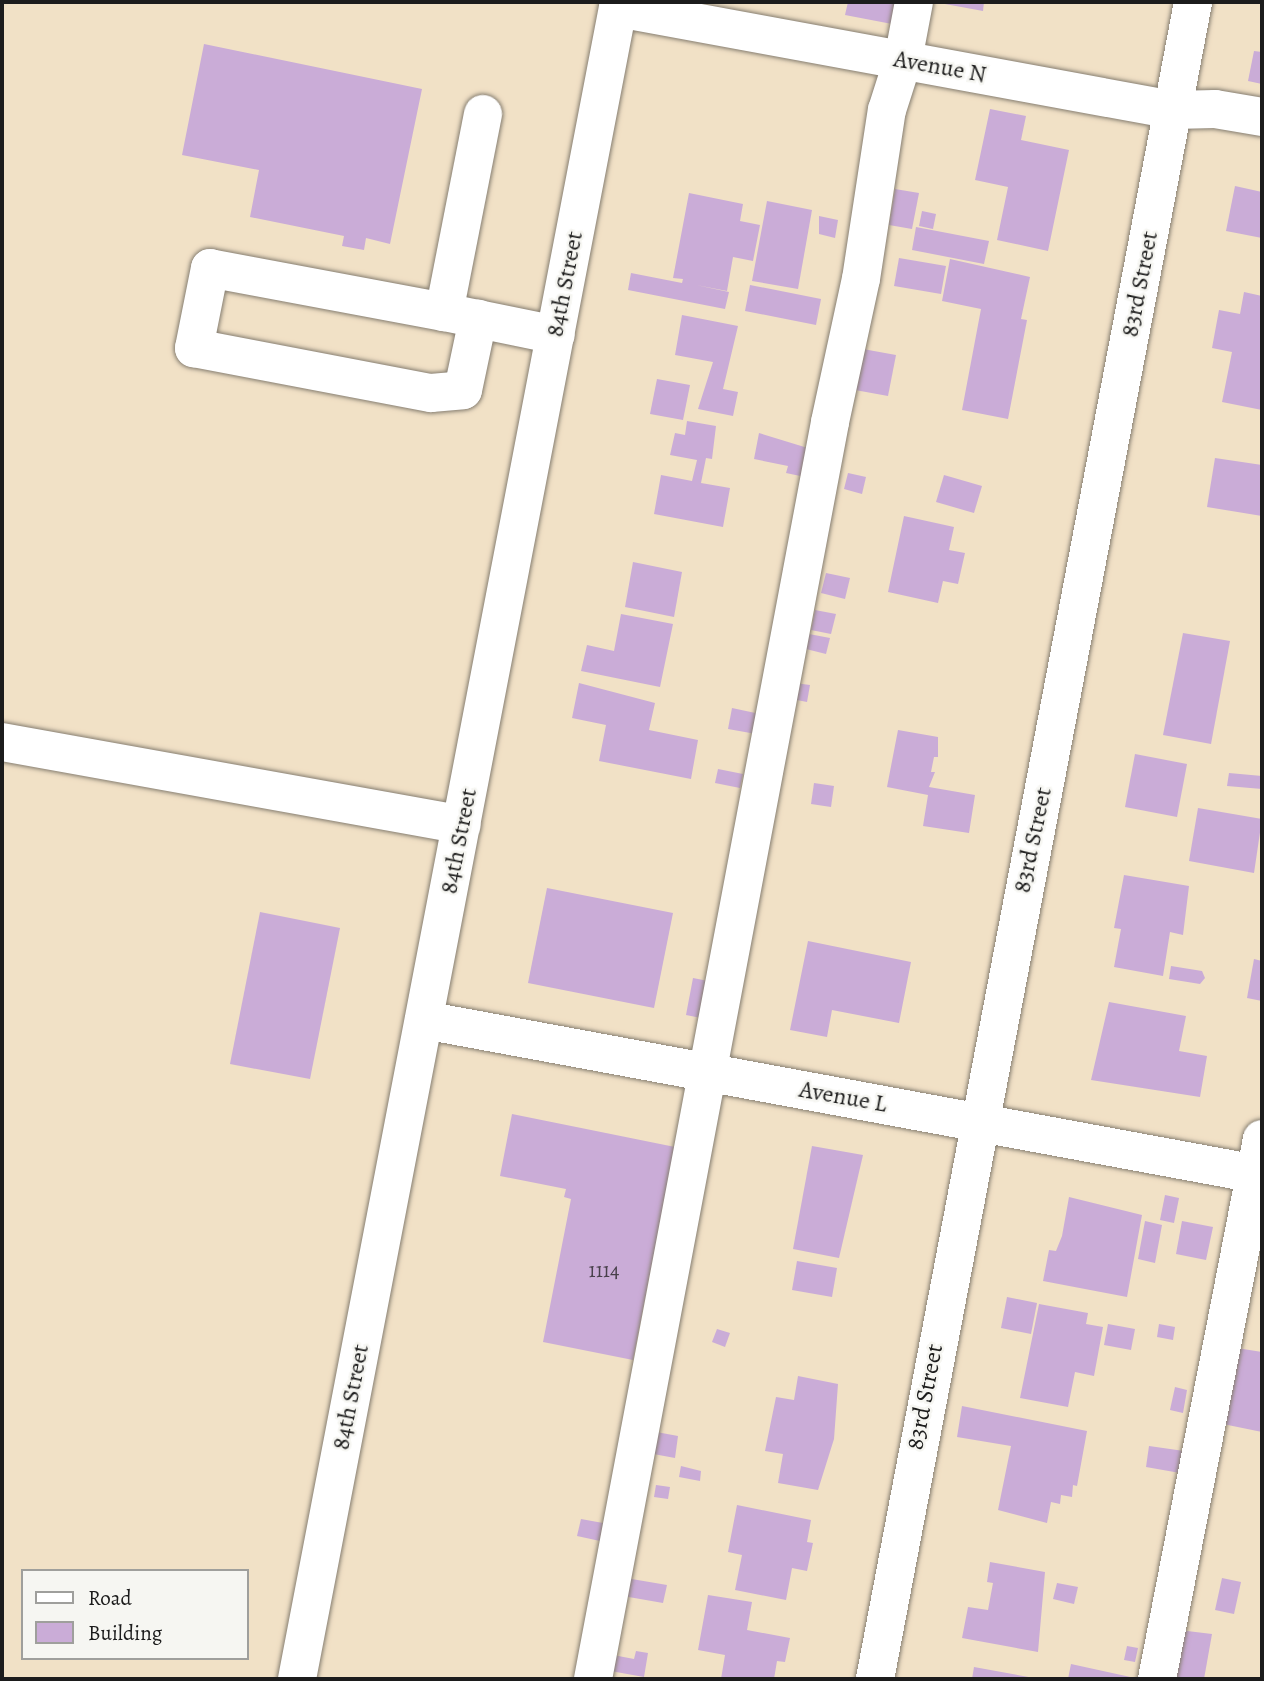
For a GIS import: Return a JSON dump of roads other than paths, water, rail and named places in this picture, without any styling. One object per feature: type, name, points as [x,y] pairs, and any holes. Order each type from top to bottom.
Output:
[{"type":"street","points":[[593,1679],[710,1072],[830,422],[861,279],[887,110],[903,60],[914,2]]},
{"type":"street","name":"83rd Street","points":[[875,1679],[978,1121],[1193,2]]},
{"type":"street","name":"Avenue N","points":[[619,5],[1173,110],[1214,109],[1262,117]]},
{"type":"street","name":"84th Street","points":[[298,1679],[619,5]]},
{"type":"street","points":[[483,114],[461,316],[463,390],[431,393],[194,348],[211,268],[461,316],[556,335]]},
{"type":"street","points":[[2,742],[461,825]]},
{"type":"street","name":"Avenue L","points":[[424,1020],[978,1121],[1260,1163]]},
{"type":"street","points":[[1157,1679],[1260,1163]]}]
